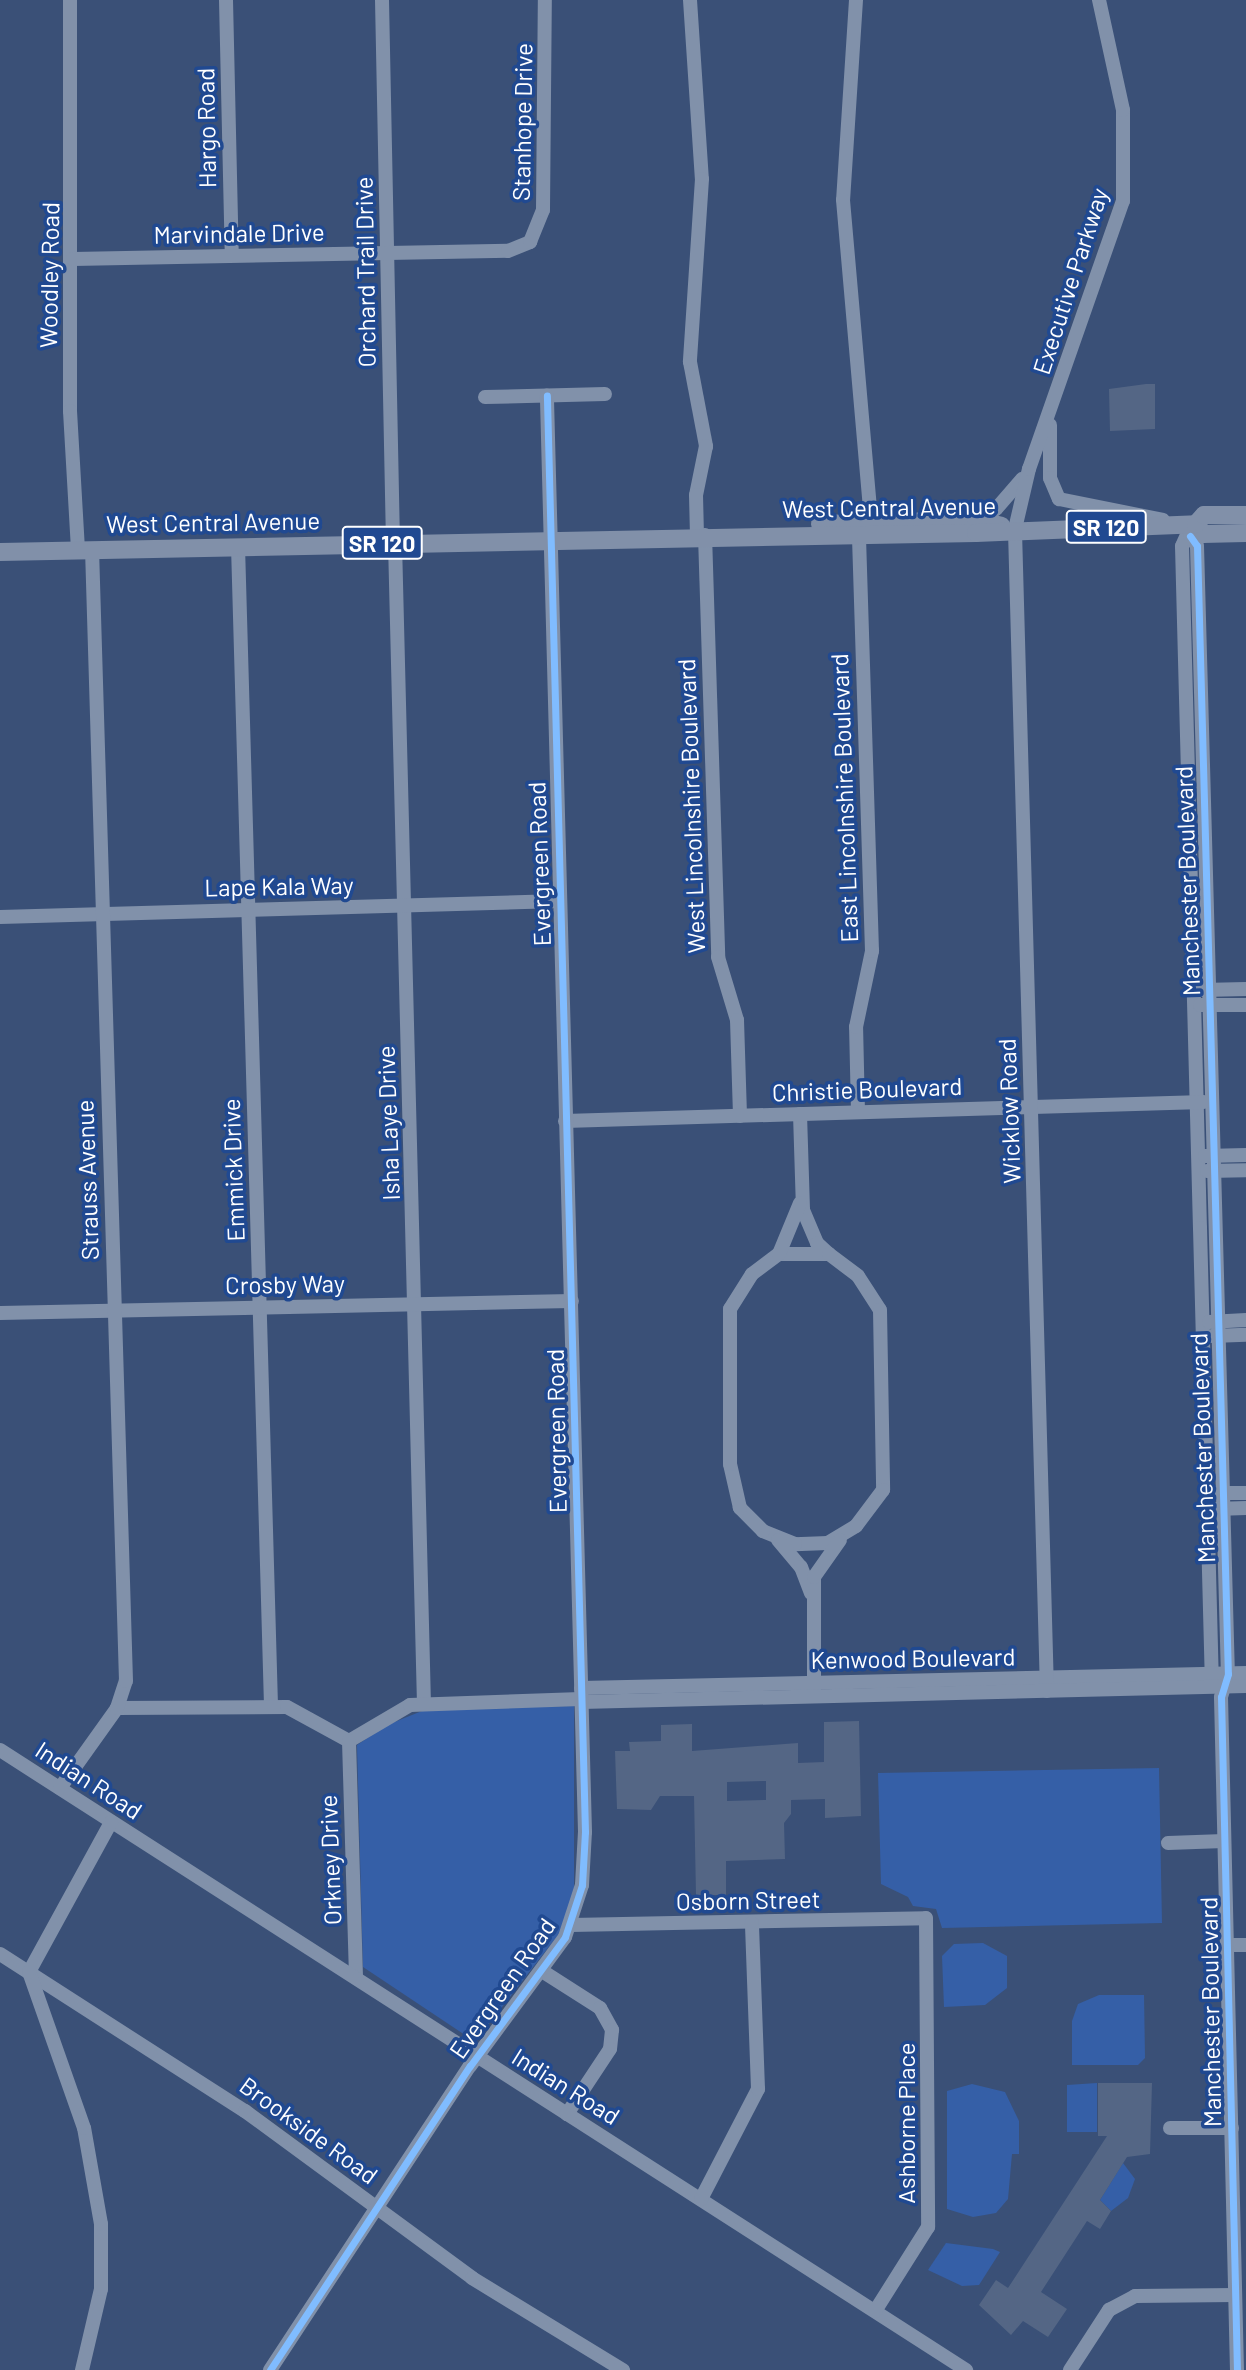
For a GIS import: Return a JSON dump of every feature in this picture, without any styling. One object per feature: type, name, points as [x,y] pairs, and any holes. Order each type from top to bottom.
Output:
[{"type":"main road","name":"West Central Avenue","points":[[1192,528],[1204,515],[1246,515]]},
{"type":"main road","name":"West Central Avenue","points":[[865,529],[976,520],[1015,529]]},
{"type":"main road","name":"West Central Avenue","points":[[0,552],[865,529],[1192,528],[1202,534],[1246,533]]},
{"type":"street","name":"Woodley Road","points":[[70,0],[73,259],[71,435],[85,550]]},
{"type":"street","name":"Hargo Road","points":[[226,0],[232,255]]},
{"type":"street","name":"Orchard Trail Drive","points":[[382,0],[394,543]]},
{"type":"street","name":"Stanhope Drive","points":[[530,242],[543,210],[545,0]]},
{"type":"street","name":"West Lincolnshire Boulevard","points":[[690,0],[702,179],[690,362],[706,446],[696,495],[701,535],[718,957],[737,1020],[740,1116]]},
{"type":"street","name":"East Lincolnshire Boulevard","points":[[856,0],[844,200],[865,529],[872,951],[856,1027],[858,1112]]},
{"type":"street","name":"Executive Parkway","points":[[1015,529],[1029,469],[1051,414],[1123,201],[1123,110],[1099,0]]},
{"type":"street","name":"Marvindale Drive","points":[[73,259],[508,251],[530,242]]},
{"type":"street","points":[[485,397],[606,394]]},
{"type":"street","name":"Evergreen Road","points":[[270,2370],[477,2057],[542,1971],[571,1925],[584,1865],[572,1301],[547,396]]},
{"type":"street","points":[[1051,414],[1050,478],[1059,499],[1192,528]]},
{"type":"street","points":[[976,520],[996,509],[1029,469]]},
{"type":"street","name":"Manchester Boulevard","points":[[1192,528],[1197,546],[1202,998],[1237,2370]]},
{"type":"street","name":"Wicklow Road","points":[[1015,529],[1046,1684]]},
{"type":"street","name":"Isha Laye Drive","points":[[394,543],[416,1305],[424,1702]]},
{"type":"street","name":"Emmick Drive","points":[[238,546],[271,1705]]},
{"type":"street","name":"Strauss Avenue","points":[[60,1788],[117,1708],[127,1681],[104,915],[85,550]]},
{"type":"street","name":"Lape Kala Way","points":[[0,916],[559,901]]},
{"type":"street","points":[[1202,998],[1246,989]]},
{"type":"street","points":[[1202,998],[1246,1004]]},
{"type":"street","name":"Christie Boulevard","points":[[565,1121],[1205,1102]]},
{"type":"street","points":[[800,1114],[801,1198],[806,1223],[829,1254],[858,1276],[880,1310],[883,1490],[871,1512],[842,1538],[820,1563],[812,1598],[814,1690]]},
{"type":"street","points":[[1206,1163],[1246,1155]]},
{"type":"street","points":[[1206,1163],[1246,1170]]},
{"type":"street","points":[[801,1198],[779,1254],[738,1291],[728,1333],[735,1493],[745,1513],[778,1540],[801,1567],[812,1598]]},
{"type":"street","points":[[779,1254],[829,1254]]},
{"type":"street","name":"Crosby Way","points":[[0,1313],[572,1301]]},
{"type":"street","points":[[1211,1329],[1246,1321]]},
{"type":"street","points":[[1211,1329],[1246,1335]]},
{"type":"street","points":[[1215,1493],[1246,1493]]},
{"type":"street","points":[[1215,1509],[1246,1508]]},
{"type":"street","points":[[778,1540],[810,1544],[842,1538]]},
{"type":"street","name":"Kenwood Boulevard","points":[[424,1702],[1221,1678],[1246,1673]]},
{"type":"street","name":"Kenwood Boulevard","points":[[1221,1678],[1246,1686]]},
{"type":"street","points":[[117,1708],[287,1707],[349,1741],[410,1705],[424,1702]]},
{"type":"street","name":"Orkney Drive","points":[[349,1741],[356,1977]]},
{"type":"street","name":"Indian Road","points":[[0,1750],[966,2370]]},
{"type":"street","points":[[82,2370],[101,2289],[101,2224],[84,2128],[29,1972],[111,1822]]},
{"type":"street","points":[[1168,1843],[1224,1841]]},
{"type":"street","name":"Osborn Street","points":[[571,1925],[926,1918]]},
{"type":"street","name":"Ashborne Place","points":[[875,2311],[928,2227],[926,1918]]},
{"type":"street","points":[[701,2199],[758,2089],[752,1923]]},
{"type":"street","points":[[1227,1945],[1246,1945]]},
{"type":"street","name":"Brookside Road","points":[[0,1954],[245,2111],[472,2278],[623,2370]]},
{"type":"street","points":[[542,1971],[600,2008],[612,2030],[610,2049],[567,2114]]},
{"type":"street","points":[[1170,2128],[1231,2127]]},
{"type":"street","points":[[1070,2370],[1109,2310],[1135,2296],[1235,2295]]},
{"type":"shaded area","points":[[574,1706],[574,1897],[562,1930],[478,2038],[471,2039],[363,1967],[357,1745],[387,1725],[427,1709]]},
{"type":"shaded area","points":[[1159,1768],[1162,1923],[942,1928],[936,1909],[913,1906],[908,1897],[881,1884],[878,1773]]},
{"type":"shaded area","points":[[983,1943],[1007,1956],[1007,1988],[985,2005],[944,2007],[942,1956],[954,1944]]},
{"type":"shaded area","points":[[1099,1995],[1144,1995],[1145,2058],[1138,2065],[1072,2065],[1072,2021],[1078,2004]]},
{"type":"shaded area","points":[[1097,2083],[1097,2132],[1067,2132],[1067,2085]]},
{"type":"shaded area","points":[[972,2084],[1005,2092],[1019,2121],[1019,2154],[1012,2154],[1008,2199],[996,2213],[973,2217],[947,2209],[947,2091]]},
{"type":"shaded area","points":[[1123,2163],[1135,2179],[1128,2198],[1111,2211],[1100,2200]]},
{"type":"shaded area","points":[[946,2243],[1000,2252],[979,2285],[962,2286],[928,2270]]},
{"type":"building","points":[[1155,384],[1155,429],[1110,431],[1109,389]]},
{"type":"building","points":[[859,1721],[861,1816],[825,1818],[825,1799],[791,1800],[791,1814],[784,1823],[785,1859],[726,1861],[726,1895],[696,1895],[694,1796],[660,1796],[651,1810],[617,1809],[615,1751],[630,1751],[629,1742],[661,1741],[661,1725],[692,1724],[692,1751],[798,1743],[798,1763],[824,1762],[824,1722]],"holes":[[[766,1781],[766,1800],[727,1801],[727,1782]]]},
{"type":"building","points":[[1098,2083],[1152,2083],[1150,2154],[1127,2157],[1100,2200],[1111,2211],[1100,2229],[1087,2221],[1041,2292],[1067,2309],[1048,2337],[1023,2321],[1011,2335],[979,2305],[996,2280],[1008,2288],[1107,2136],[1098,2136]]},
{"type":"cycle path","points":[[270,2370],[470,2066],[565,1937],[582,1885],[585,1832],[547,396]]},
{"type":"cycle path","points":[[1190,536],[1197,546],[1228,1674],[1221,1697],[1237,2370]]}]
